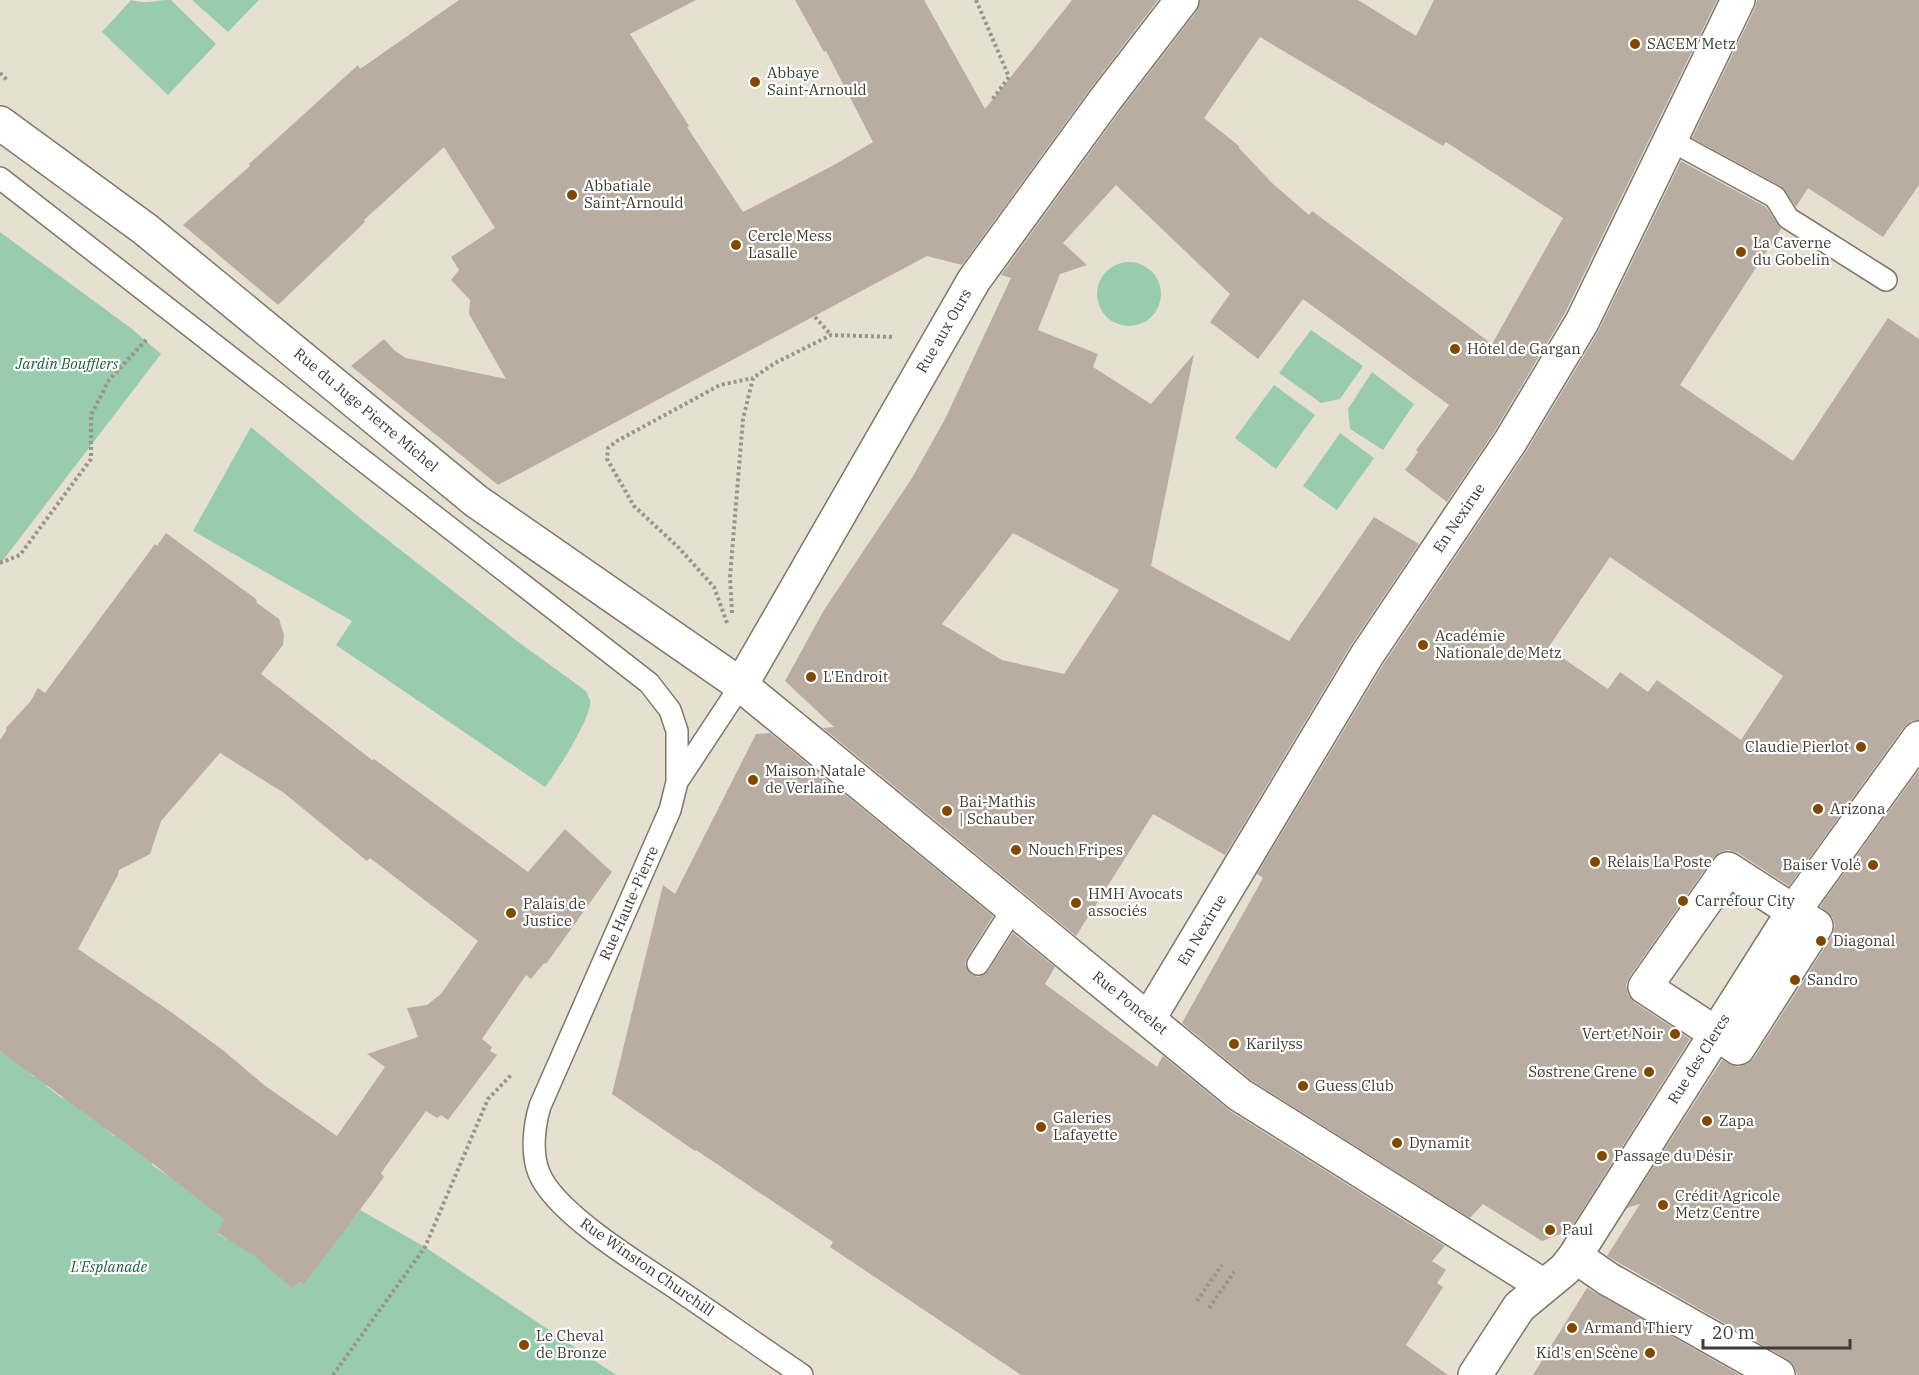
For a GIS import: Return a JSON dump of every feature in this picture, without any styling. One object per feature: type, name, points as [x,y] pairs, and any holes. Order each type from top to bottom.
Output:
[{"type":"street","name":"Rue aux Ours","points":[[741,685],[974,280],[1182,0]]},
{"type":"street","name":"En Nexirue","points":[[1149,1018],[1367,655],[1510,442],[1582,322],[1738,0]]},
{"type":"street","name":"Rue du Juge Pierre Michel","points":[[0,123],[145,229],[476,501],[741,685]]},
{"type":"street","name":"Rue Poncelet","points":[[741,685],[1240,1095],[1544,1286]]},
{"type":"street","points":[[1792,912],[1919,738]]},
{"type":"street","points":[[1728,869],[1816,926],[1737,1048],[1715,1033],[1645,987],[1728,869]]},
{"type":"street","name":"Rue des Clercs","points":[[1475,1375],[1519,1306],[1566,1269],[1715,1033]]},
{"type":"street","points":[[1575,1256],[1608,1279],[1778,1375]]},
{"type":"lane","points":[[1670,140],[1775,197],[1788,218],[1886,280]]},
{"type":"lane","points":[[0,178],[649,683],[670,710],[677,731],[677,782]]},
{"type":"lane","name":"Rue Haute-Pierre","points":[[535,1130],[540,1106],[670,810],[677,782],[741,685]]},
{"type":"lane","points":[[978,964],[1013,909]]},
{"type":"lane","name":"Rue Winston Churchill","points":[[535,1130],[539,1173],[556,1196],[591,1230],[802,1375]]},
{"type":"path","points":[[976,0],[1010,77],[991,101]]},
{"type":"path","points":[[815,316],[831,335]]},
{"type":"path","points":[[0,563],[20,555],[91,459],[91,415],[109,380],[152,334]]},
{"type":"path","points":[[753,378],[743,419],[730,577],[731,628],[714,587],[679,548],[634,506],[607,459],[608,448],[720,385],[753,378],[775,363],[831,335],[895,337],[902,340]]},
{"type":"path","points":[[333,1375],[425,1247],[488,1099],[522,1063],[552,1078]]},
{"type":"path","points":[[1197,1301],[1222,1265]]},
{"type":"path","points":[[1209,1308],[1234,1272]]},
{"type":"green space","points":[[131,0],[147,2],[171,0],[216,44],[168,95],[102,32]]},
{"type":"green space","points":[[192,0],[259,0],[228,32]]},
{"type":"green space","name":"Jardin Boufflers","points":[[0,232],[132,329],[161,354],[0,564]]},
{"type":"green space","points":[[1129,262],[1147,268],[1155,276],[1161,294],[1155,312],[1147,320],[1129,326],[1111,320],[1103,312],[1097,294],[1103,276],[1111,268]]},
{"type":"green space","points":[[1311,330],[1363,366],[1340,399],[1321,403],[1279,373]]},
{"type":"green space","points":[[1372,372],[1414,404],[1383,450],[1350,429],[1348,409]]},
{"type":"green space","points":[[1274,385],[1315,415],[1276,469],[1235,438]]},
{"type":"green space","points":[[251,427],[361,519],[517,641],[586,691],[590,700],[586,718],[565,758],[545,787],[336,645],[352,621],[193,531]]},
{"type":"green space","points":[[1340,433],[1374,458],[1337,510],[1303,486]]},
{"type":"green space","name":"L'Esplanade","points":[[0,1051],[22,1065],[34,1077],[37,1076],[62,1098],[65,1097],[88,1116],[90,1115],[114,1136],[118,1136],[152,1162],[152,1165],[167,1175],[169,1174],[226,1217],[218,1234],[227,1239],[232,1232],[292,1277],[287,1283],[293,1289],[299,1282],[303,1285],[347,1223],[350,1223],[360,1210],[425,1247],[616,1375],[0,1375]]},
{"type":"building","name":"Cercle Mess Lasalle","points":[[459,0],[696,0],[630,34],[743,212],[873,142],[826,51],[824,52],[795,0],[924,0],[985,109],[1072,0],[1158,0],[962,265],[927,256],[498,485],[351,366],[384,339],[395,351],[406,358],[506,379],[469,314],[470,300],[451,280],[459,270],[451,257],[495,228],[444,147],[364,220],[365,222],[278,305],[183,225],[358,65],[360,69]]},
{"type":"building","points":[[1200,0],[1358,0],[1416,36],[1434,0],[1717,0],[1565,313],[1494,432],[1447,502],[1405,470],[1418,452],[1416,450],[1449,405],[1303,299],[1258,359],[1210,322],[1230,294],[1116,185],[1063,243],[1087,265],[1060,274],[1038,330],[1098,354],[1093,367],[1151,404],[1194,354],[1151,566],[1289,641],[1374,517],[1419,544],[1351,645],[1225,855],[1153,814],[1076,936],[823,728],[834,727],[785,681],[824,610],[912,478],[945,419],[1011,278],[1001,275],[1120,111],[1197,11]],"holes":[[[1260,37],[1443,146],[1446,142],[1563,218],[1492,344],[1312,211],[1309,215],[1273,184],[1239,146],[1204,118]],[[1013,533],[1119,590],[1064,674],[1002,660],[942,624]]]},
{"type":"building","points":[[1757,0],[1919,0],[1919,185],[1883,237],[1808,188],[1796,207],[1781,186],[1692,138]]},
{"type":"building","points":[[1681,161],[1766,207],[1781,229],[1680,385],[1793,461],[1888,318],[1919,339],[1919,720],[1911,721],[1904,727],[1789,886],[1738,853],[1729,850],[1720,852],[1713,858],[1626,985],[1628,995],[1635,1003],[1690,1039],[1569,1231],[1542,1241],[1483,1204],[1470,1218],[1251,1080],[1182,1023],[1263,878],[1257,874],[1383,665],[1526,452],[1598,332]],"holes":[[[1610,557],[1783,676],[1741,740],[1657,680],[1648,692],[1620,672],[1608,689],[1548,648]]]},
{"type":"building","name":"Palais de Justice","points":[[166,533],[256,599],[257,603],[279,619],[284,635],[283,645],[261,674],[372,760],[374,759],[528,872],[565,829],[612,872],[546,964],[544,963],[531,979],[526,975],[482,1039],[492,1047],[490,1051],[497,1055],[448,1120],[441,1115],[437,1118],[426,1111],[381,1173],[384,1177],[337,1241],[303,1285],[299,1282],[293,1289],[257,1258],[218,1233],[224,1219],[0,1051],[0,740],[6,728],[30,702],[38,688],[45,693],[155,544],[157,546]],"holes":[[[220,753],[284,793],[367,861],[370,858],[478,941],[441,994],[427,1005],[407,1008],[418,1037],[367,1054],[385,1067],[337,1136],[264,1085],[224,1051],[171,1012],[78,949],[119,870],[150,854],[161,821]]]},
{"type":"building","points":[[770,733],[993,916],[967,958],[965,964],[971,974],[978,977],[988,971],[1013,933],[1055,967],[1045,984],[1157,1067],[1163,1056],[1230,1111],[1445,1246],[1432,1261],[1446,1270],[1437,1283],[1443,1287],[1406,1345],[1448,1375],[1021,1375],[830,1247],[833,1242],[612,1094],[663,885],[675,894],[756,734]]},
{"type":"building","points":[[1919,770],[1919,1375],[1797,1375],[1794,1366],[1787,1359],[1607,1256],[1640,1204],[1627,1208],[1722,1060],[1738,1067],[1754,1058],[1832,936],[1835,926],[1833,918],[1820,906]]},
{"type":"building","points":[[1587,1288],[1599,1295],[1740,1375],[1533,1375]]},
{"type":"place","name":"SACEM Metz","points":[[1635,44]]},
{"type":"place","name":"Abbaye Saint-Arnould","points":[[755,82]]},
{"type":"place","name":"Abbatiale Saint-Arnould","points":[[572,195]]},
{"type":"place","name":"Cercle Mess Lasalle","points":[[736,245]]},
{"type":"place","name":"La Caverne du Gobelin","points":[[1741,252]]},
{"type":"place","name":"Hôtel de Gargan","points":[[1455,349]]},
{"type":"place","name":"Académie Nationale de Metz","points":[[1423,645]]},
{"type":"place","name":"L'Endroit","points":[[811,677]]},
{"type":"place","name":"Claudie Pierlot","points":[[1861,747]]},
{"type":"place","name":"Maison Natale de Verlaine","points":[[753,780]]},
{"type":"place","name":"Arizona","points":[[1818,809]]},
{"type":"place","name":"Bai-Mathis | Schauber","points":[[947,811]]},
{"type":"place","name":"Nouch Fripes","points":[[1016,850]]},
{"type":"place","name":"Relais La Poste","points":[[1595,862]]},
{"type":"place","name":"Baiser Volé","points":[[1873,865]]},
{"type":"place","name":"Carrefour City","points":[[1683,901]]},
{"type":"place","name":"HMH Avocats associés","points":[[1076,903]]},
{"type":"place","name":"Palais de Justice","points":[[511,913]]},
{"type":"place","name":"Diagonal","points":[[1821,941]]},
{"type":"place","name":"Sandro","points":[[1795,980]]},
{"type":"place","name":"Vert et Noir","points":[[1675,1034]]},
{"type":"place","name":"Karilyss","points":[[1234,1044]]},
{"type":"place","name":"Søstrene Grene","points":[[1649,1072]]},
{"type":"place","name":"Guess Club","points":[[1303,1086]]},
{"type":"place","name":"Zapa","points":[[1707,1121]]},
{"type":"place","name":"Galeries Lafayette","points":[[1041,1127]]},
{"type":"place","name":"Dynamit","points":[[1397,1143]]},
{"type":"place","name":"Passage du Désir","points":[[1602,1156]]},
{"type":"place","name":"Crédit Agricole Metz Centre","points":[[1663,1205]]},
{"type":"place","name":"Paul","points":[[1550,1230]]},
{"type":"place","name":"Armand Thiery","points":[[1572,1328]]},
{"type":"place","name":"Le Cheval de Bronze","points":[[524,1345]]},
{"type":"place","name":"Kid's en Scène","points":[[1650,1353]]}]
